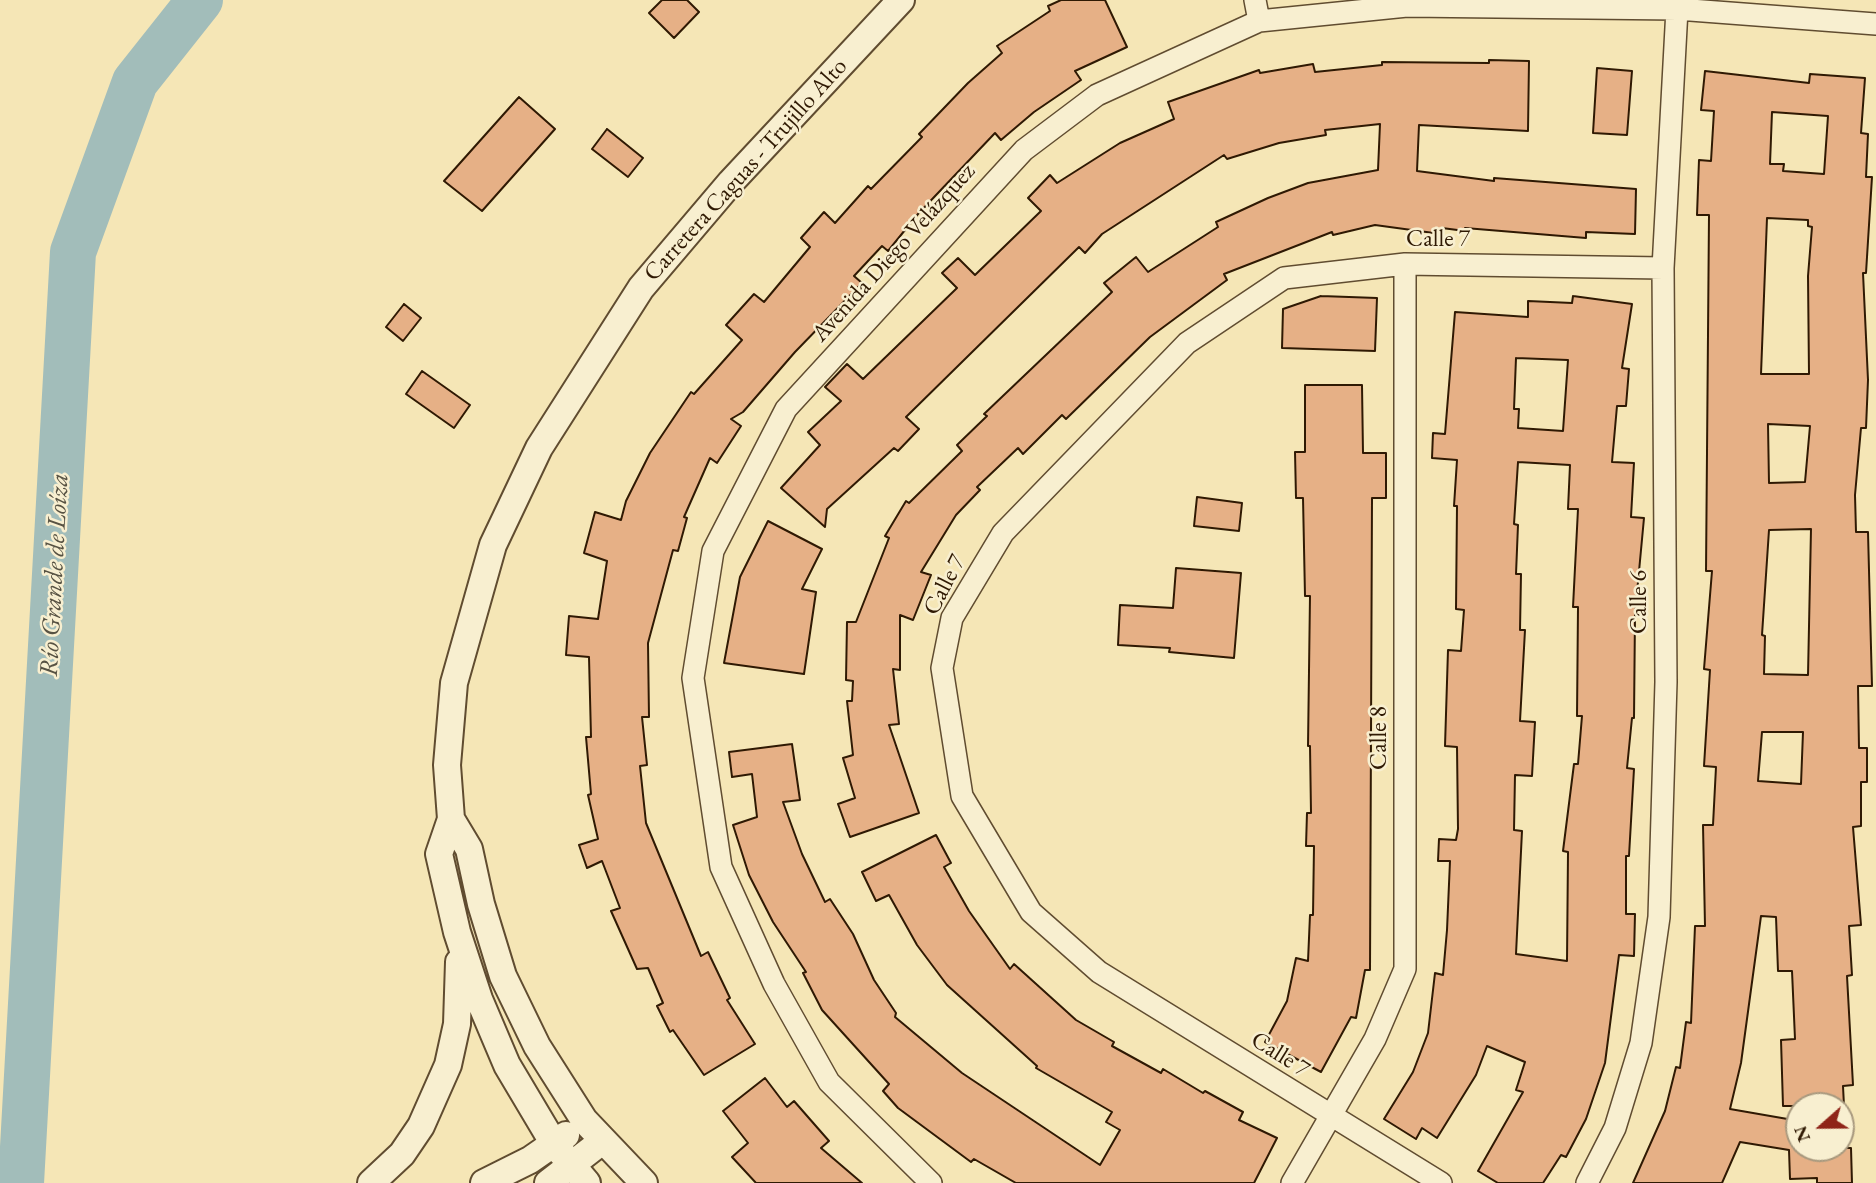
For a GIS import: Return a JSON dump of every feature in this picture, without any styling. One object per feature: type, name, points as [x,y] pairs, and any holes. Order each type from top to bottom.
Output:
[{"type":"street","name":"Carretera Caguas - Trujillo Alto","points":[[580,1175],[554,1144],[507,1065],[457,932],[439,855],[450,819],[447,765],[454,683],[493,545],[539,448],[641,288],[731,182],[901,0]]},
{"type":"street","points":[[1255,0],[1259,21]]},
{"type":"street","name":"Avenida Diego Velázquez","points":[[931,1183],[829,1082],[774,984],[721,867],[693,678],[713,551],[786,409],[1024,150],[1097,95],[1259,21],[1407,6],[1677,9],[1876,24]]},
{"type":"street","name":"Calle 6","points":[[1587,1183],[1615,1128],[1641,1043],[1659,918],[1666,682],[1663,268],[1677,9]]},
{"type":"street","name":"Calle 7","points":[[1441,1183],[1329,1117],[1099,972],[1031,912],[962,796],[942,668],[952,618],[1003,533],[1187,343],[1284,278],[1405,264],[1663,268]]},
{"type":"street","name":"Calle 8","points":[[1292,1183],[1375,1039],[1405,969],[1405,264]]},
{"type":"street","name":"Carretera Caguas - Trujillo Alto","points":[[450,819],[469,849],[481,904],[503,976],[537,1046],[601,1142],[644,1183]]},
{"type":"street","points":[[371,1183],[402,1154],[421,1126],[448,1065],[459,995],[457,932]]},
{"type":"street","points":[[484,1183],[554,1144],[584,1120]]},
{"type":"street","points":[[548,1183],[580,1175],[601,1142]]},
{"type":"building","points":[[662,0],[687,0],[699,12],[674,38],[649,13]]},
{"type":"building","points":[[1061,0],[1105,0],[1127,47],[1075,71],[1081,80],[1034,112],[1001,140],[995,133],[918,214],[888,251],[882,246],[854,276],[862,283],[795,352],[743,412],[731,419],[741,426],[717,463],[710,458],[684,517],[687,518],[678,551],[673,550],[648,643],[649,717],[642,717],[647,765],[640,766],[646,823],[701,956],[708,952],[730,998],[727,1000],[755,1044],[704,1075],[673,1030],[670,1032],[657,1006],[663,1003],[648,968],[637,969],[611,911],[620,908],[602,861],[587,868],[579,845],[598,839],[588,795],[591,794],[586,737],[591,737],[589,657],[566,655],[569,616],[598,619],[607,561],[584,553],[595,512],[621,520],[626,501],[650,453],[691,392],[694,394],[742,340],[726,325],[754,294],[764,302],[810,247],[801,238],[824,212],[835,223],[868,186],[871,189],[922,137],[919,134],[968,83],[1002,53],[997,46],[1050,11],[1048,6]]},
{"type":"building","points":[[1489,60],[1529,61],[1528,131],[1419,125],[1417,171],[1494,181],[1494,178],[1636,189],[1635,234],[1586,232],[1586,238],[1442,228],[1441,234],[1375,225],[1333,235],[1332,232],[1224,274],[1227,280],[1150,337],[1066,419],[1062,415],[1023,454],[1018,448],[977,487],[980,490],[956,515],[921,572],[931,575],[913,620],[900,615],[900,670],[893,669],[899,724],[889,725],[919,813],[850,837],[838,804],[855,798],[843,758],[853,755],[847,701],[852,701],[853,681],[846,680],[847,622],[856,622],[889,538],[885,536],[906,501],[909,503],[962,451],[957,445],[987,416],[984,414],[1112,292],[1104,283],[1136,257],[1148,272],[1218,227],[1216,222],[1268,198],[1308,183],[1378,170],[1380,124],[1325,130],[1326,135],[1279,143],[1227,159],[1224,155],[1102,234],[1085,253],[1079,247],[906,417],[919,429],[898,451],[894,448],[827,509],[825,527],[781,488],[820,445],[808,432],[841,401],[825,387],[847,364],[863,379],[957,288],[942,273],[958,258],[975,275],[1041,211],[1028,198],[1050,175],[1057,183],[1120,143],[1174,119],[1168,102],[1259,70],[1260,73],[1313,64],[1315,72],[1382,65],[1382,62],[1489,63]]},
{"type":"building","points":[[1597,68],[1632,71],[1627,135],[1593,133]]},
{"type":"building","points":[[1705,71],[1809,83],[1810,74],[1865,78],[1861,133],[1868,134],[1866,177],[1872,177],[1866,273],[1863,273],[1868,380],[1866,428],[1861,428],[1855,495],[1856,532],[1868,532],[1872,686],[1858,686],[1859,748],[1867,748],[1867,782],[1861,782],[1861,826],[1853,827],[1861,925],[1849,926],[1852,975],[1847,976],[1853,1085],[1843,1086],[1843,1092],[1785,1092],[1783,1106],[1781,1040],[1795,1039],[1792,971],[1778,971],[1776,917],[1761,916],[1741,1063],[1730,1109],[1785,1119],[1785,1149],[1740,1142],[1722,1183],[1633,1183],[1665,1111],[1676,1067],[1680,1068],[1686,1022],[1691,1023],[1695,926],[1705,926],[1703,825],[1713,825],[1716,767],[1704,766],[1710,670],[1704,669],[1712,571],[1706,571],[1709,215],[1697,215],[1699,160],[1711,161],[1714,111],[1701,110]],"holes":[[[1772,112],[1828,116],[1824,174],[1783,171],[1784,164],[1770,164]],[[1767,218],[1808,220],[1808,226],[1812,227],[1808,276],[1809,374],[1761,374]],[[1768,424],[1810,426],[1805,482],[1769,483]],[[1811,529],[1808,675],[1764,674],[1765,636],[1762,635],[1769,530]],[[1762,732],[1803,732],[1801,784],[1758,781]]]},
{"type":"building","points":[[519,97],[555,129],[482,211],[444,181]]},
{"type":"building","points":[[607,129],[643,158],[628,177],[592,149]]},
{"type":"building","points":[[1321,296],[1377,298],[1375,351],[1282,348],[1283,309]]},
{"type":"building","points":[[1573,296],[1632,304],[1622,368],[1629,369],[1626,406],[1617,406],[1612,462],[1634,463],[1631,517],[1644,518],[1635,614],[1634,718],[1627,768],[1634,769],[1629,856],[1626,856],[1626,914],[1635,914],[1634,956],[1619,955],[1605,1063],[1586,1119],[1566,1157],[1561,1155],[1543,1183],[1498,1183],[1478,1171],[1523,1092],[1516,1090],[1525,1062],[1487,1046],[1476,1075],[1437,1138],[1422,1128],[1416,1139],[1384,1119],[1413,1072],[1428,1033],[1435,973],[1443,975],[1450,861],[1438,861],[1439,839],[1456,840],[1458,829],[1457,747],[1445,746],[1448,650],[1461,651],[1464,610],[1456,609],[1457,506],[1454,506],[1457,460],[1432,458],[1433,433],[1445,434],[1455,312],[1528,317],[1528,301],[1572,303]],"holes":[[[1516,358],[1568,360],[1563,431],[1518,428],[1519,409],[1514,409]],[[1518,462],[1570,465],[1568,509],[1578,509],[1573,607],[1578,607],[1577,716],[1582,716],[1578,764],[1574,764],[1563,851],[1568,852],[1567,961],[1516,954],[1522,831],[1514,830],[1515,775],[1532,776],[1535,722],[1520,721],[1525,630],[1520,630],[1521,574],[1516,574],[1518,525],[1514,524]]]},
{"type":"building","points":[[404,304],[421,318],[403,341],[386,327]]},
{"type":"building","points":[[422,371],[470,405],[454,428],[406,394]]},
{"type":"building","points":[[1305,385],[1362,385],[1363,453],[1386,453],[1386,498],[1372,498],[1370,970],[1365,970],[1356,1018],[1351,1017],[1321,1072],[1265,1042],[1287,1001],[1296,958],[1308,961],[1310,915],[1313,915],[1314,846],[1306,846],[1307,813],[1311,813],[1308,746],[1310,596],[1305,596],[1303,498],[1296,498],[1295,452],[1305,452]]},
{"type":"building","points":[[1197,497],[1242,503],[1239,531],[1194,526]]},
{"type":"building","points":[[768,521],[822,549],[802,589],[816,592],[804,674],[724,663],[740,577]]},
{"type":"building","points":[[1176,568],[1241,573],[1234,658],[1169,652],[1170,648],[1118,645],[1120,605],[1173,608]]},
{"type":"building","points":[[792,744],[800,800],[783,802],[802,854],[825,902],[830,899],[853,934],[874,980],[896,1013],[895,1017],[962,1073],[1100,1165],[1120,1130],[1106,1122],[1112,1112],[1036,1068],[1037,1066],[947,985],[917,945],[889,895],[876,901],[862,872],[936,835],[951,863],[944,867],[969,911],[1010,969],[1014,964],[1076,1020],[1114,1042],[1112,1046],[1161,1073],[1163,1069],[1203,1093],[1205,1091],[1243,1112],[1239,1120],[1277,1138],[1254,1183],[1016,1183],[974,1159],[971,1162],[898,1108],[883,1091],[889,1084],[822,1010],[803,973],[806,972],[773,922],[749,875],[733,825],[757,817],[752,774],[732,777],[729,752]]},
{"type":"building","points":[[765,1078],[787,1107],[794,1101],[829,1141],[821,1148],[862,1183],[756,1183],[732,1157],[748,1143],[723,1111]]},
{"type":"building","points":[[1789,1162],[1851,1162],[1852,1183],[1817,1183],[1817,1178],[1790,1179]]},
{"type":"waterway","name":"Río Grande de Loíza","points":[[21,1183],[73,252],[135,82],[200,0]]}]
